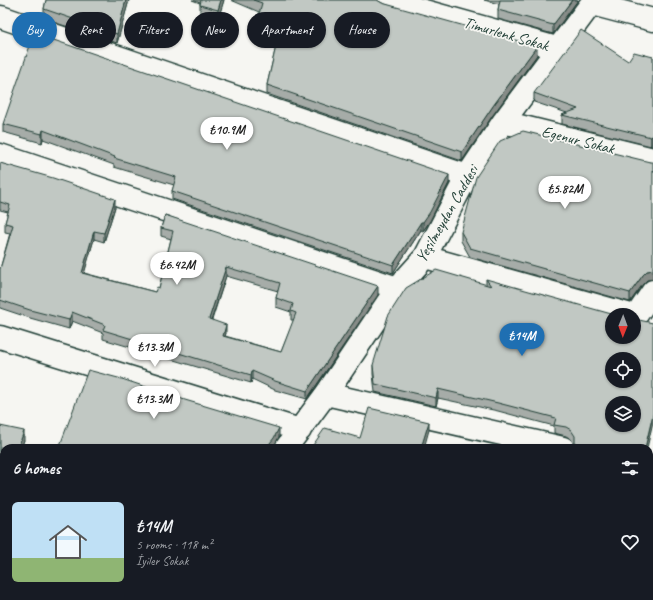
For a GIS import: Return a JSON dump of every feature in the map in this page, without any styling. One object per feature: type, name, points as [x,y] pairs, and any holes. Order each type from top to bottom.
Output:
[{"type":"street","name":"Timurlenk Sokak","points":[[385,0],[557,48]]},
{"type":"street","name":"Yeşilmeydan Caddesi","points":[[289,444],[326,394],[397,288],[425,257],[467,176],[503,122],[593,2]]},
{"type":"street","points":[[593,2],[653,20]]},
{"type":"street","points":[[2,13],[467,176]]},
{"type":"street","name":"Egenur Sokak","points":[[503,122],[653,159]]},
{"type":"street","points":[[0,155],[397,288]]},
{"type":"street","points":[[425,257],[606,308]]},
{"type":"street","points":[[641,312],[653,291]]},
{"type":"street","points":[[0,337],[300,430]]},
{"type":"street","points":[[326,394],[545,444]]},
{"type":"building","points":[[46,0],[126,0],[117,34],[116,12],[65,12],[65,16],[57,13],[57,12],[44,9]]},
{"type":"building","points":[[201,0],[221,0],[218,10],[200,5]]},
{"type":"building","points":[[253,0],[377,0],[382,3],[537,46],[493,106],[462,152],[267,85],[276,48],[326,48],[326,12],[260,12],[262,3]]},
{"type":"building","points":[[500,0],[572,0],[553,25],[498,10]]},
{"type":"building","points":[[581,30],[628,61],[634,52],[653,57],[653,135],[651,137],[562,115],[578,109],[534,93]]},
{"type":"building","points":[[57,41],[65,44],[65,48],[77,48],[449,175],[430,212],[423,222],[421,222],[393,265],[172,191],[176,177],[114,158],[115,157],[43,130],[42,134],[3,124],[29,48],[57,48]]},
{"type":"building","points":[[523,131],[653,162],[653,270],[647,271],[643,275],[630,293],[470,248],[461,232],[476,177],[500,141]]},
{"type":"building","points":[[0,163],[53,178],[115,199],[104,233],[94,231],[82,273],[155,292],[157,287],[159,288],[173,231],[161,228],[165,215],[378,286],[307,391],[275,381],[252,371],[251,375],[103,330],[105,325],[72,312],[69,320],[30,310],[0,300],[0,269],[13,225],[5,223],[10,205],[0,202]],"holes":[[[226,267],[280,283],[276,298],[293,304],[291,311],[296,313],[281,352],[223,336],[226,325],[209,319]]]},
{"type":"building","points":[[436,270],[491,286],[486,279],[605,312],[605,344],[641,344],[641,320],[653,323],[653,414],[646,444],[574,444],[575,436],[571,430],[566,427],[554,425],[556,418],[438,389],[436,398],[375,384],[373,365],[388,316],[406,288]]},
{"type":"building","points":[[88,370],[122,379],[185,400],[279,428],[269,444],[60,444]]},
{"type":"building","points":[[369,408],[429,422],[422,444],[314,444],[325,428],[360,438]]},
{"type":"building","points":[[0,426],[24,431],[19,444],[0,444]]}]
